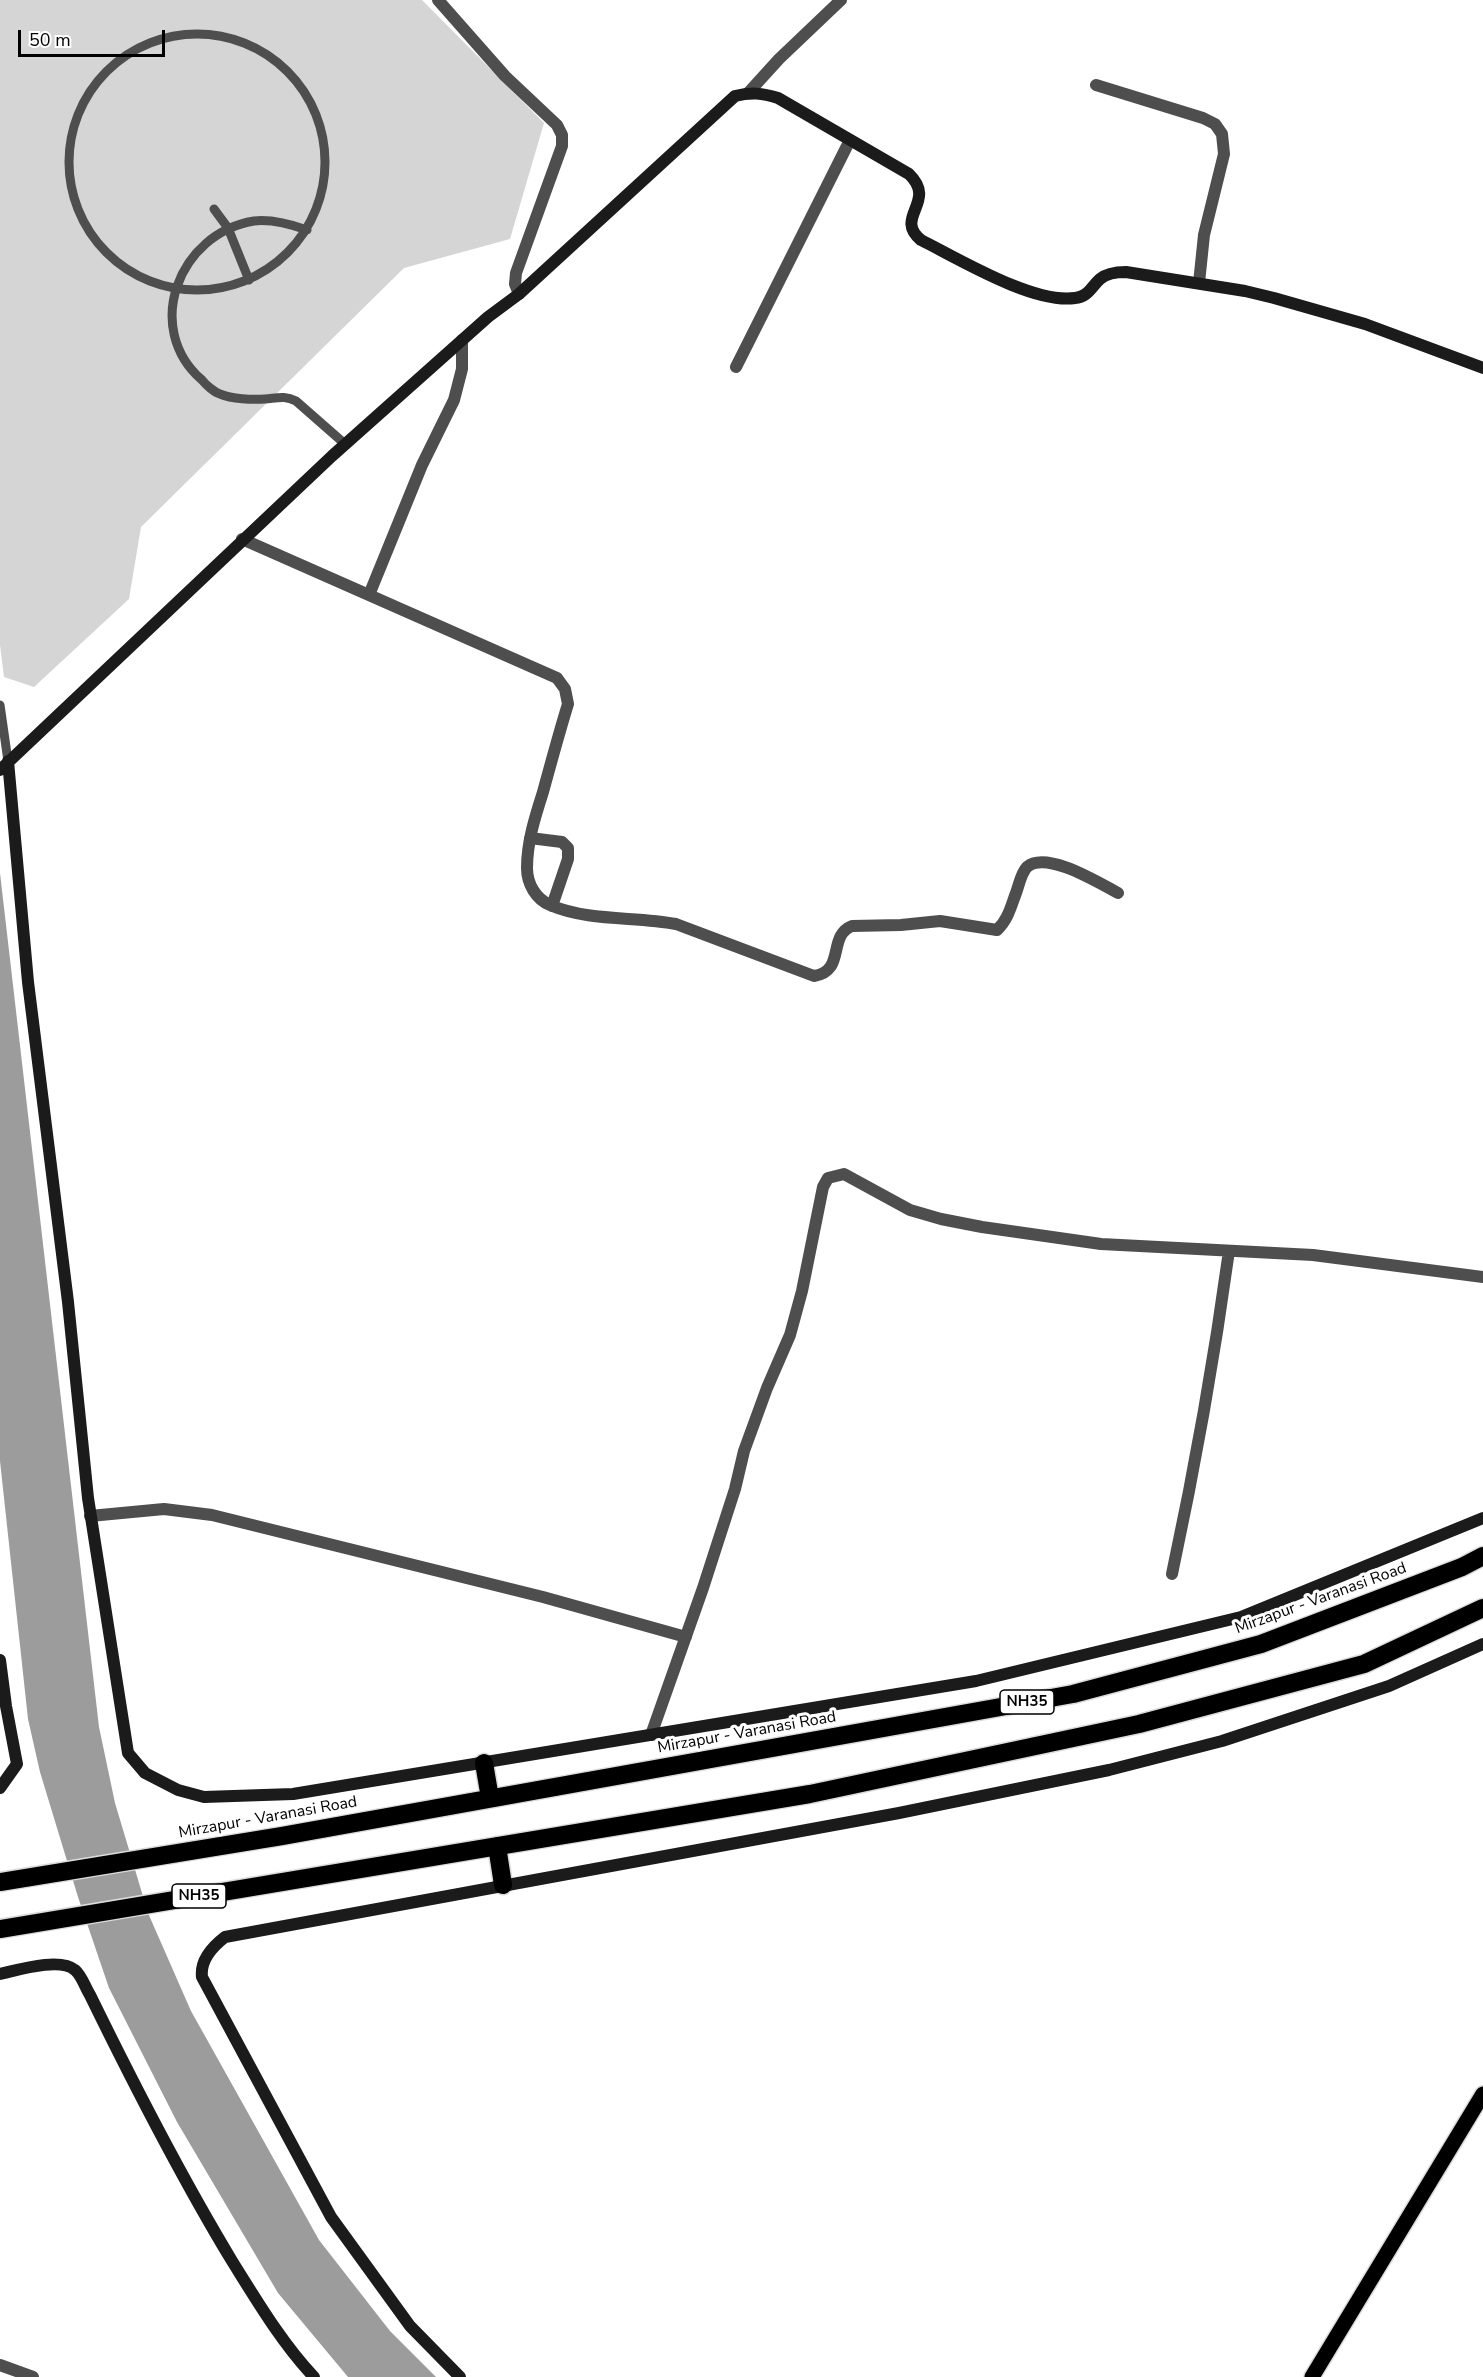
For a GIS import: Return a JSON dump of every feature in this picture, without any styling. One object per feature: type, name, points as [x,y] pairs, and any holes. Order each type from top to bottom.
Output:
[{"type":"highway","name":"Mirzapur - Varanasi Road","points":[[0,1882],[386,1817],[1073,1694],[1262,1644],[1483,1556]]},
{"type":"highway","name":"NH35","points":[[0,1929],[810,1794],[1139,1724],[1364,1664],[1483,1608]]},
{"type":"highway","points":[[484,1763],[490,1798]]},
{"type":"highway","points":[[497,1846],[503,1885]]},
{"type":"main road","points":[[1312,2377],[1483,2094]]},
{"type":"street","points":[[438,0],[506,76],[557,125],[562,135],[562,146],[516,273],[515,284],[519,294]]},
{"type":"street","points":[[748,92],[841,0]]},
{"type":"street","points":[[1096,85],[1203,118],[1215,124],[1222,134],[1224,154],[1204,235],[1199,283]]},
{"type":"street","points":[[1483,368],[1365,324],[1245,291],[1199,283],[1125,272],[1110,273],[1100,279],[1088,294],[1074,299],[1046,295],[1017,287],[921,240],[913,233],[911,225],[921,191],[918,182],[909,174],[778,98],[760,92],[748,92],[735,96],[519,294],[462,340],[345,444],[4,766],[68,1302],[90,1516],[128,1753],[145,1773],[178,1790],[204,1797],[293,1794],[976,1681],[1241,1617],[1483,1518]]},
{"type":"street","points":[[736,368],[850,140]]},
{"type":"street","points":[[369,595],[422,465],[454,400],[462,369],[462,340]]},
{"type":"street","points":[[242,539],[557,678],[565,688],[567,704],[530,838],[527,871],[532,889],[542,901],[552,906],[578,914],[676,924],[814,976],[825,974],[832,967],[841,936],[845,929],[852,926],[940,921],[997,930],[1003,925],[1023,872],[1029,865],[1053,863],[1118,893]]},
{"type":"street","points":[[530,838],[562,842],[568,848],[567,859],[552,906]]},
{"type":"street","points":[[651,1735],[724,1522],[744,1451],[767,1388],[790,1335],[802,1292],[823,1187],[828,1178],[844,1174],[910,1210],[962,1223],[1101,1244],[1313,1255],[1483,1277]]},
{"type":"street","points":[[1172,1574],[1194,1472],[1213,1366],[1229,1251]]},
{"type":"street","points":[[90,1516],[164,1509],[212,1515],[543,1598],[686,1637]]},
{"type":"street","points":[[460,2377],[410,2326],[331,2217],[234,2038],[202,1977],[200,1966],[208,1953],[225,1937],[887,1815],[1109,1770],[1222,1741],[1389,1686],[1483,1644]]},
{"type":"street","points":[[0,1660],[17,1764],[0,1788]]},
{"type":"street","points":[[0,1974],[63,1964],[74,1969],[90,1995],[201,2209],[252,2293],[298,2361],[314,2377]]},
{"type":"street","points":[[0,2365],[33,2377]]},
{"type":"lane","points":[[193,33],[220,35],[247,44],[272,57],[292,75],[309,98],[320,123],[326,151],[325,178],[319,205],[307,230],[291,251],[272,267],[249,280],[208,289],[175,288],[142,278],[114,259],[91,234],[75,203],[68,170],[70,136],[80,103],[102,74],[116,61],[139,46],[165,37],[193,33]]},
{"type":"lane","points":[[214,209],[228,228],[249,280]]},
{"type":"lane","points":[[307,230],[282,222],[255,221],[228,228],[210,239],[194,253],[182,271],[175,288],[172,315],[176,338],[185,361],[200,379],[219,394],[264,399],[288,397],[296,401],[345,444]]},
{"type":"lane","points":[[0,705],[4,766]]},
{"type":"shaded area","points":[[0,0],[422,0],[544,123],[510,239],[404,268],[141,527],[129,599],[34,687],[4,677],[0,645]]},
{"type":"shaded area","points":[[0,873],[99,1727],[115,1803],[148,1913],[191,2011],[319,2240],[390,2331],[436,2377],[348,2377],[278,2293],[177,2122],[109,1988],[78,1897],[40,1772],[28,1719],[0,1461]]}]
